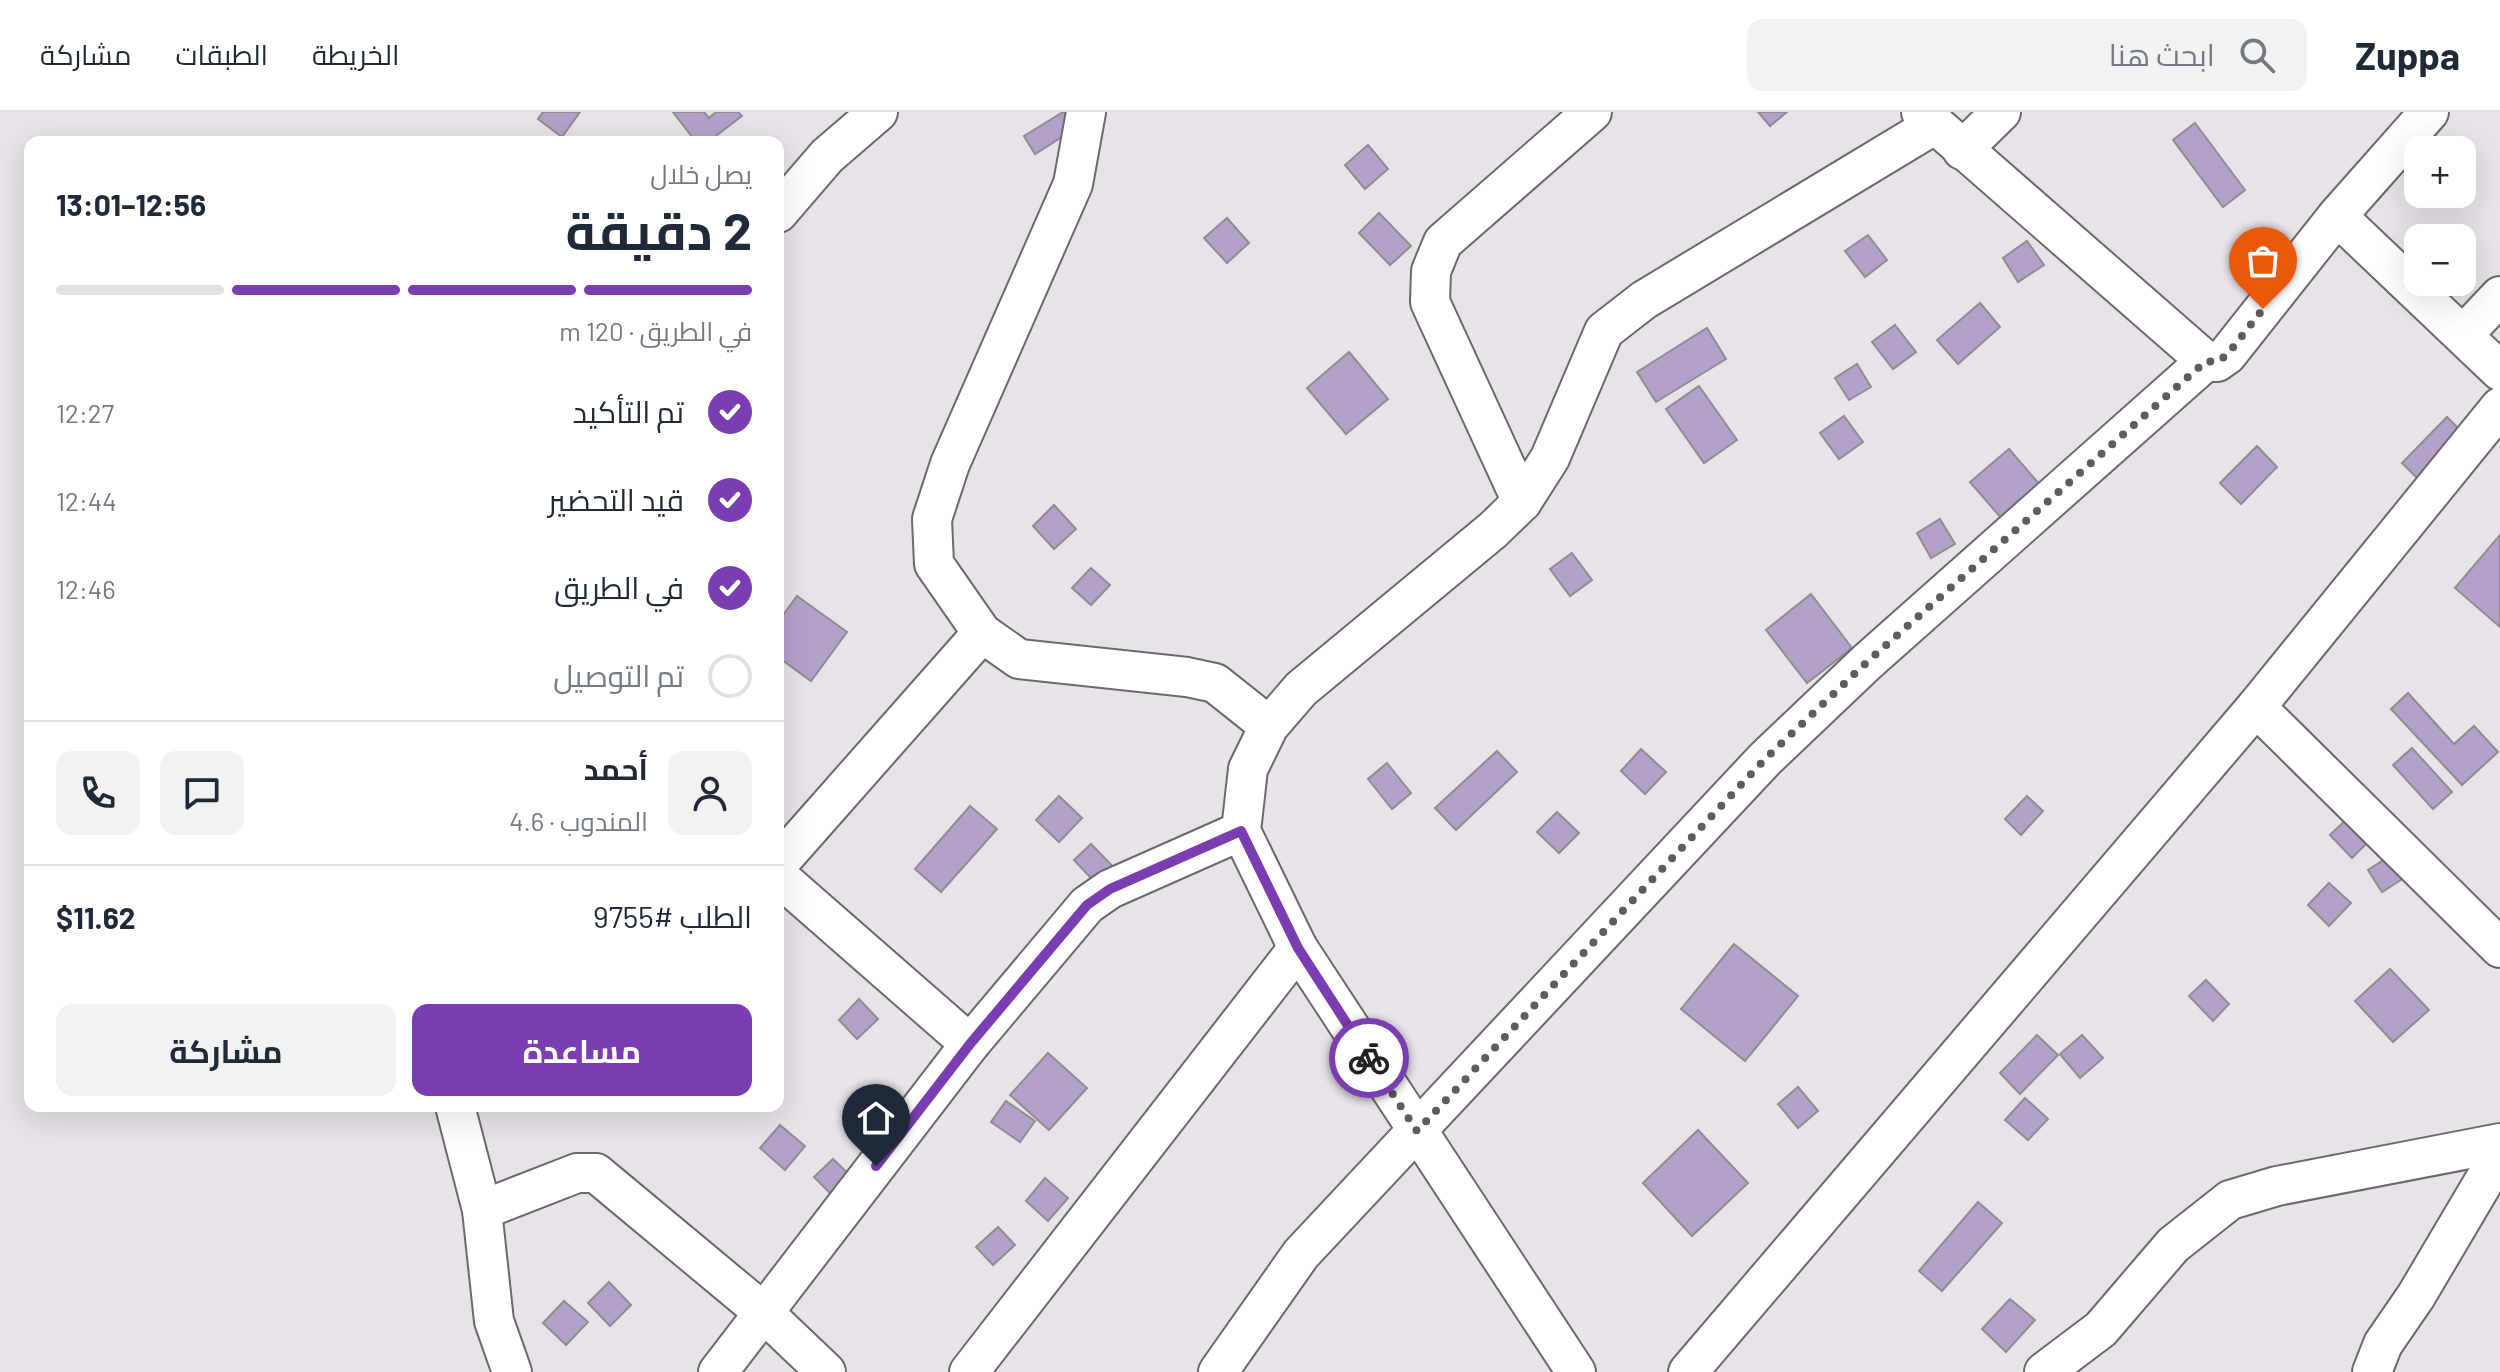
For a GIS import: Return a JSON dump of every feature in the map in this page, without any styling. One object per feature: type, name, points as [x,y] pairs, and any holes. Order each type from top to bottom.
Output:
[{"type":"street","points":[[784,206],[827,156],[878,112]]},
{"type":"street","points":[[1086,112],[1073,184],[956,450],[932,519],[934,564],[982,633],[1019,659],[1215,683],[1269,726]]},
{"type":"street","points":[[1522,502],[1430,302],[1431,271],[1443,242],[1592,112]]},
{"type":"street","points":[[1962,150],[2001,112]]},
{"type":"street","points":[[1576,1372],[1298,948],[1241,831],[1248,769],[1269,726],[1301,689],[1493,530],[1522,502],[1567,422],[1604,331],[1644,300],[1927,119],[2206,361],[2217,362],[2227,355],[2337,216],[2429,112]]},
{"type":"street","points":[[2337,216],[2500,371]]},
{"type":"street","points":[[2463,335],[2500,296]]},
{"type":"street","points":[[1218,1372],[1301,1254],[1765,759],[1867,662],[2206,361]]},
{"type":"street","points":[[1688,1372],[2256,707],[2500,407]]},
{"type":"street","points":[[784,857],[982,633]]},
{"type":"street","points":[[2256,707],[2500,948]]},
{"type":"street","points":[[718,1372],[970,1044],[1087,905],[1110,889],[1241,831]]},
{"type":"street","points":[[784,881],[970,1044]]},
{"type":"street","points":[[969,1372],[1298,948]]},
{"type":"street","points":[[457,1112],[482,1210],[492,1308],[512,1372]]},
{"type":"street","points":[[2044,1372],[2101,1329],[2173,1245],[2230,1200],[2277,1186],[2500,1143]]},
{"type":"street","points":[[2372,1372],[2383,1344],[2440,1258],[2500,1154]]},
{"type":"street","points":[[482,1210],[577,1173],[596,1173],[763,1312],[826,1372]]},
{"type":"building","points":[[543,112],[580,112],[563,136],[538,119]]},
{"type":"building","points":[[673,112],[704,112],[709,118],[716,112],[738,112],[742,116],[716,136],[691,136]]},
{"type":"building","points":[[1063,112],[1073,112],[1081,125],[1035,154],[1024,136]]},
{"type":"building","points":[[1758,112],[1787,112],[1770,126]]},
{"type":"building","points":[[2195,123],[2245,190],[2223,207],[2173,140]]},
{"type":"building","points":[[1368,145],[1388,169],[1365,189],[1345,165]]},
{"type":"building","points":[[1379,213],[1411,246],[1390,265],[1359,233]]},
{"type":"building","points":[[1227,218],[1249,243],[1227,263],[1204,238]]},
{"type":"building","points":[[1868,235],[1887,260],[1865,277],[1845,251]]},
{"type":"building","points":[[2027,241],[2044,265],[2018,282],[2003,258]]},
{"type":"building","points":[[1980,303],[2000,327],[1958,364],[1937,340]]},
{"type":"building","points":[[1895,325],[1916,352],[1893,369],[1872,342]]},
{"type":"building","points":[[1707,328],[1726,359],[1656,402],[1637,372]]},
{"type":"building","points":[[1349,352],[1388,399],[1346,434],[1307,388]]},
{"type":"building","points":[[1857,364],[1871,387],[1849,400],[1835,378]]},
{"type":"building","points":[[1699,386],[1737,440],[1704,463],[1666,409]]},
{"type":"building","points":[[1844,416],[1863,442],[1839,459],[1820,433]]},
{"type":"building","points":[[2447,417],[2468,438],[2423,484],[2402,463]]},
{"type":"building","points":[[2257,446],[2277,467],[2241,504],[2220,483]]},
{"type":"building","points":[[2009,449],[2060,508],[2021,541],[1970,482]]},
{"type":"building","points":[[1054,505],[1076,529],[1054,549],[1033,526]]},
{"type":"building","points":[[1940,519],[1955,544],[1931,558],[1917,533]]},
{"type":"building","points":[[2500,535],[2500,627],[2455,588]]},
{"type":"building","points":[[1572,553],[1592,580],[1570,596],[1550,569]]},
{"type":"building","points":[[1091,568],[1110,585],[1091,605],[1072,588]]},
{"type":"building","points":[[1811,594],[1852,648],[1807,683],[1766,630]]},
{"type":"building","points":[[797,596],[847,632],[811,681],[784,661],[784,614]]},
{"type":"building","points":[[2408,693],[2454,744],[2474,726],[2498,752],[2462,785],[2391,709]]},
{"type":"building","points":[[2412,748],[2452,792],[2433,809],[2393,765]]},
{"type":"building","points":[[1641,749],[1666,772],[1645,794],[1621,771]]},
{"type":"building","points":[[1497,751],[1517,772],[1456,830],[1435,808]]},
{"type":"building","points":[[1387,763],[1411,793],[1392,809],[1368,779]]},
{"type":"building","points":[[1059,796],[1082,818],[1059,842],[1036,820]]},
{"type":"building","points":[[2027,796],[2043,811],[2021,835],[2005,819]]},
{"type":"building","points":[[970,806],[997,829],[941,892],[915,869]]},
{"type":"building","points":[[1557,812],[1579,833],[1559,853],[1537,832]]},
{"type":"building","points":[[2350,816],[2372,838],[2352,858],[2330,835]]},
{"type":"building","points":[[1091,844],[1124,878],[1107,895],[1074,860]]},
{"type":"building","points":[[2393,854],[2407,876],[2382,892],[2368,870]]},
{"type":"building","points":[[2329,883],[2351,903],[2329,926],[2308,905]]},
{"type":"building","points":[[1734,944],[1798,996],[1745,1061],[1681,1009]]},
{"type":"building","points":[[2390,969],[2429,1010],[2393,1042],[2355,1001]]},
{"type":"building","points":[[2206,980],[2229,1004],[2213,1021],[2189,996]]},
{"type":"building","points":[[859,999],[878,1019],[857,1039],[839,1020]]},
{"type":"building","points":[[2037,1035],[2058,1055],[2020,1094],[2000,1073]]},
{"type":"building","points":[[2082,1035],[2103,1058],[2080,1078],[2060,1054]]},
{"type":"building","points":[[1048,1053],[1087,1088],[1049,1130],[1010,1095]]},
{"type":"building","points":[[1798,1087],[1818,1111],[1798,1128],[1778,1104]]},
{"type":"building","points":[[2025,1098],[2048,1119],[2028,1140],[2005,1120]]},
{"type":"building","points":[[1006,1101],[1035,1121],[1020,1142],[991,1122]]},
{"type":"building","points":[[780,1125],[805,1146],[785,1170],[760,1148]]},
{"type":"building","points":[[1698,1130],[1748,1183],[1692,1236],[1643,1183]]},
{"type":"building","points":[[833,1159],[856,1181],[837,1200],[814,1177]]},
{"type":"building","points":[[1045,1178],[1068,1198],[1048,1221],[1026,1201]]},
{"type":"building","points":[[1978,1202],[2002,1223],[1942,1291],[1919,1271]]},
{"type":"building","points":[[998,1227],[1015,1245],[993,1265],[976,1247]]},
{"type":"building","points":[[609,1282],[631,1305],[610,1326],[588,1303]]},
{"type":"building","points":[[2010,1299],[2035,1320],[2006,1352],[1982,1329]]},
{"type":"building","points":[[564,1301],[588,1322],[566,1345],[543,1323]]},
{"type":"way so far","points":[[1369,1058],[1417,1131],[1765,759],[1867,662],[2206,361],[2217,362],[2227,355],[2263,309]]},
{"type":"route","points":[[876,1166],[970,1044],[1087,905],[1110,889],[1241,831],[1298,948],[1369,1058]]}]
